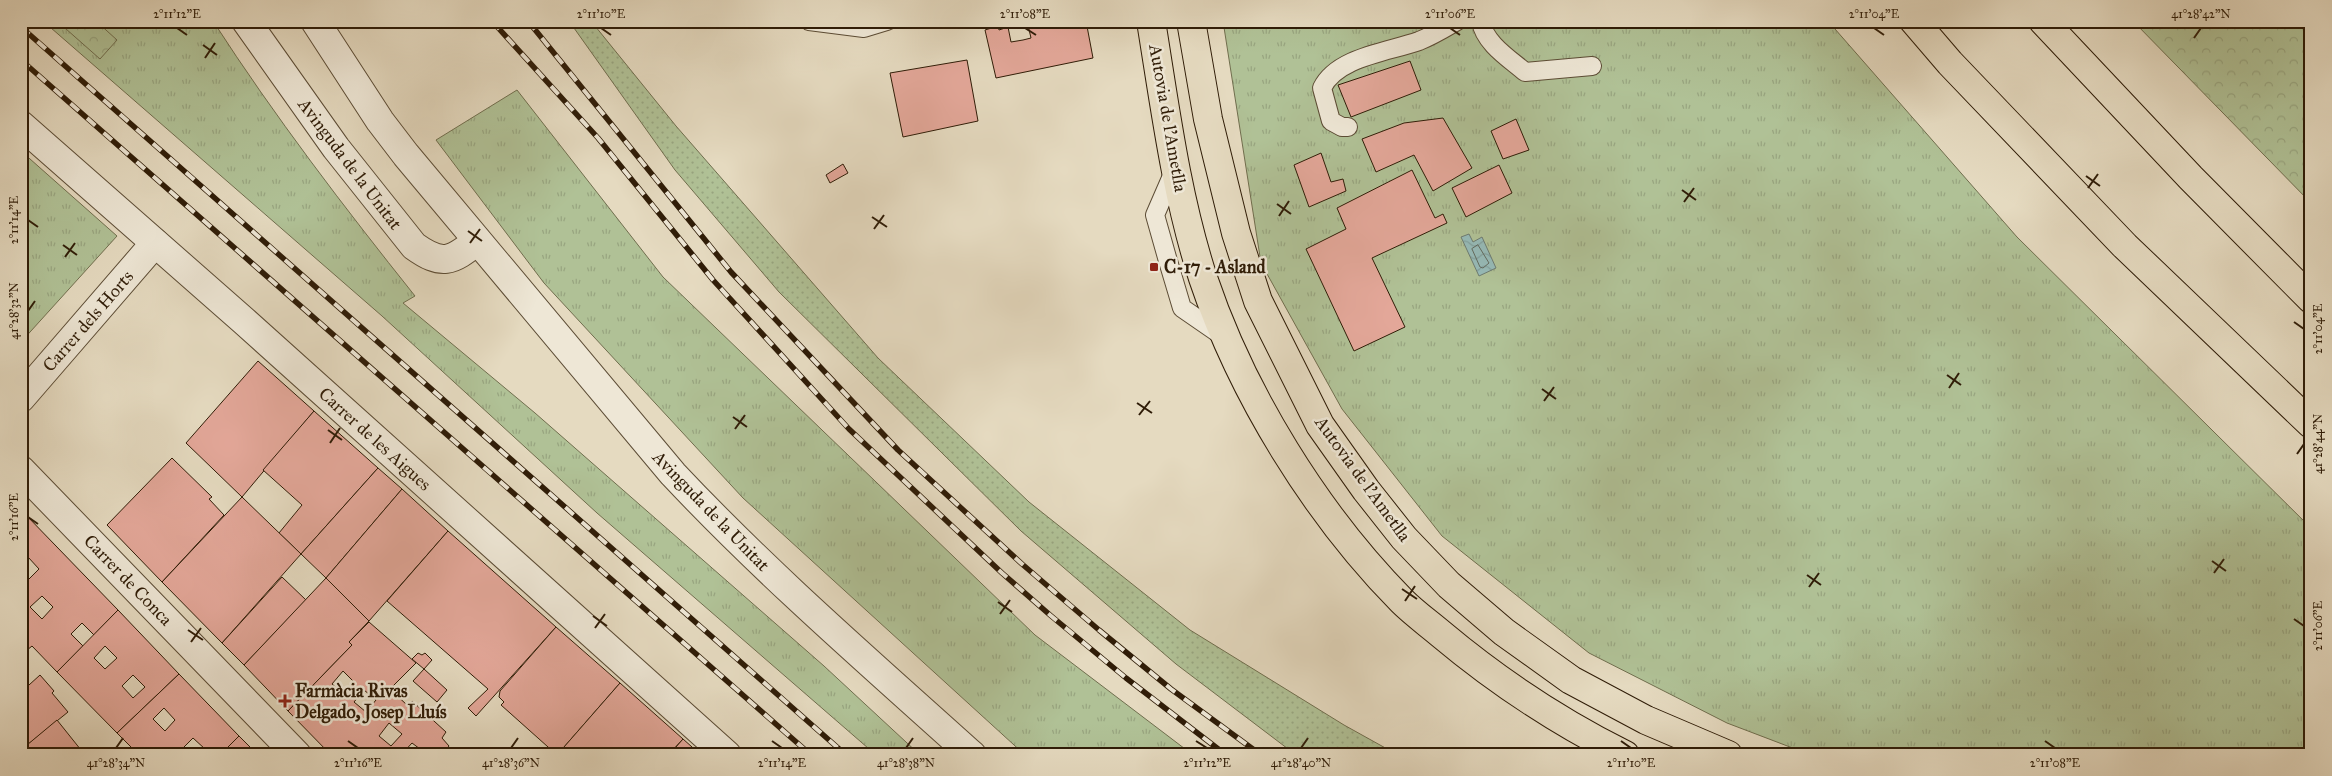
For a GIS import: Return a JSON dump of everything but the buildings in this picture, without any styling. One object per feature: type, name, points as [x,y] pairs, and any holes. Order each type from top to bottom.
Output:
[{"type":"highway","name":"Autovia de l'Ametlla","points":[[1151,21],[1176,168],[1203,278],[1228,340],[1260,408],[1296,466],[1341,532],[1402,602],[1461,651],[1530,702],[1625,755]]},
{"type":"highway","name":"Autovia de l'Ametlla","points":[[1191,21],[1208,120],[1236,233],[1258,301],[1320,425],[1366,490],[1404,538],[1449,585],[1504,632],[1571,680],[1646,720],[1728,755]]},
{"type":"highway","points":[[1914,21],[1950,63],[2125,246],[2311,424]]},
{"type":"highway","points":[[2043,21],[2191,178],[2311,298]]},
{"type":"street","name":"Avinguda de la Unitat","points":[[246,21],[336,148],[414,246],[427,255],[441,259],[457,257],[477,241]]},
{"type":"street","name":"Avinguda de la Unitat","points":[[315,21],[380,121],[477,241],[673,474],[788,590],[972,755]]},
{"type":"street","name":"Carrer de les Aigues","points":[[21,125],[156,243],[727,755]]},
{"type":"street","name":"Carrer dels Horts","points":[[21,398],[156,243]]},
{"type":"street","name":"Carrer de Conca","points":[[21,470],[297,755]]},
{"type":"lane","points":[[809,21],[864,28],[887,21]]},
{"type":"lane","points":[[1348,127],[1338,126],[1331,121],[1322,88],[1328,76],[1343,65],[1422,40],[1457,21]]},
{"type":"lane","points":[[1481,21],[1482,29],[1501,53],[1525,72],[1592,66]]},
{"type":"green space","points":[[43,21],[213,21],[311,161],[415,296],[403,303],[535,413],[824,666],[920,755],[876,755],[597,513],[382,316]]},
{"type":"green space","points":[[57,21],[96,21],[117,40],[100,59]]},
{"type":"green space","points":[[569,21],[591,21],[676,126],[878,358],[1029,502],[1190,630],[1344,725],[1398,755],[1296,755],[1176,664],[1021,531],[779,292],[675,170]]},
{"type":"green space","points":[[1223,21],[1828,21],[2017,237],[2311,528],[2311,755],[1811,755],[1727,723],[1589,653],[1442,536],[1342,409],[1261,263]]},
{"type":"green space","points":[[2133,21],[2311,21],[2311,203]]},
{"type":"green space","points":[[517,90],[663,277],[1035,635],[1193,755],[1025,755],[743,498],[544,283],[436,140]]},
{"type":"green space","points":[[21,151],[117,236],[21,342]]},
{"type":"water","points":[[1469,234],[1473,242],[1482,237],[1496,268],[1479,276],[1461,237]]},
{"type":"railway","points":[[492,21],[598,138],[713,280],[849,429],[1002,573],[1050,615],[1126,678],[1226,755]]},
{"type":"railway","points":[[528,21],[731,272],[898,450],[1022,564],[1099,630],[1171,689],[1261,755]]},
{"type":"railway","points":[[21,27],[846,755]]},
{"type":"railway","points":[[21,60],[811,755]]},
{"type":"place","name":"C-17 - Asland","points":[[1154,267]]},
{"type":"place","name":"Farmàcia Rivas Delgado, Josep Lluís","points":[[285,701]]}]
